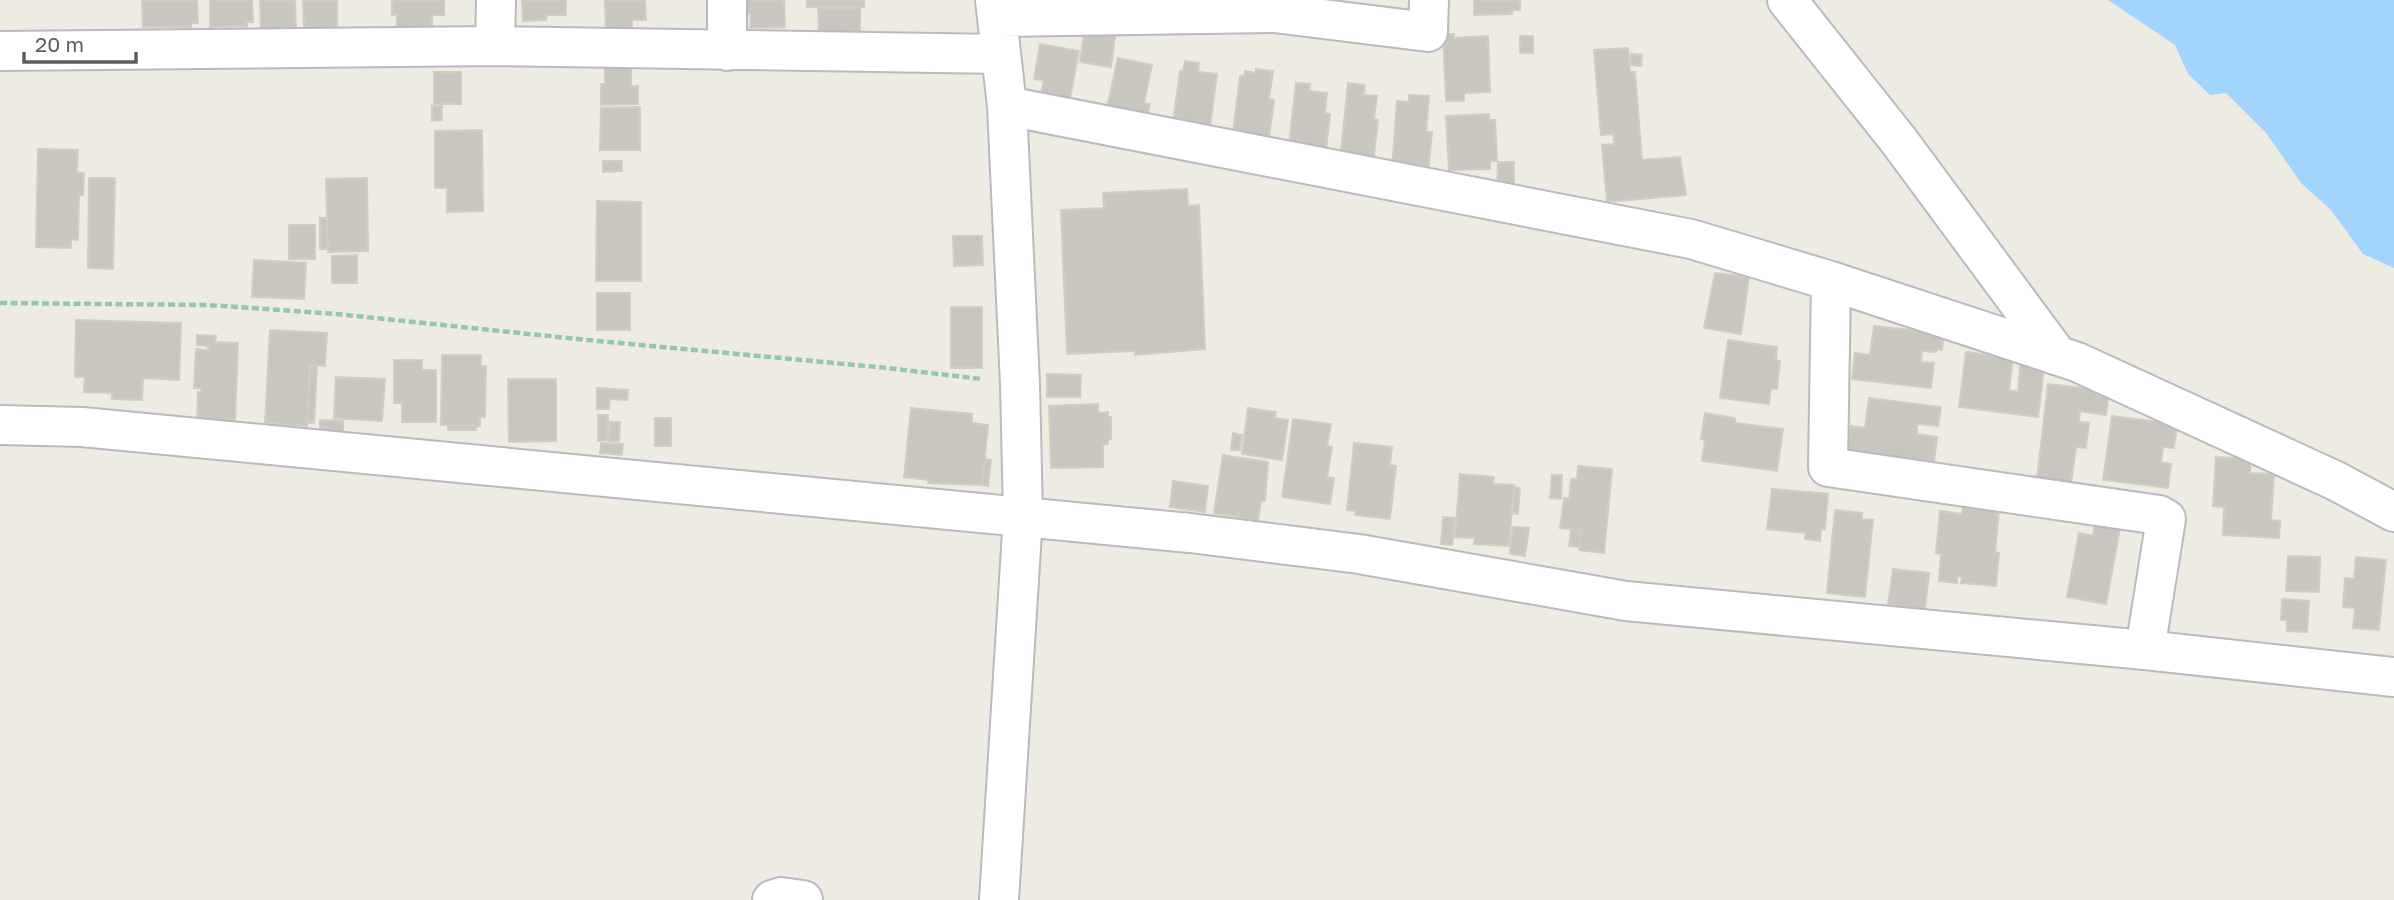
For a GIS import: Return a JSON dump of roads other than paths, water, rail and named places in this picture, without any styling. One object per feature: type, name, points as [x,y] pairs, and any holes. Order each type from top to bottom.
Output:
[{"type":"street","points":[[495,46],[496,0]]},
{"type":"street","points":[[727,0],[727,51]]},
{"type":"street","points":[[999,900],[1023,516],[1020,384],[1007,106],[997,8],[1274,13],[1427,32],[1429,0]]},
{"type":"street","points":[[1787,0],[1899,141],[2058,356]]},
{"type":"street","points":[[0,51],[495,46],[1001,54]]},
{"type":"street","points":[[1007,106],[1691,239],[1831,281],[2058,356],[2336,481],[2394,512]]},
{"type":"street","points":[[1831,281],[1828,467],[2159,515],[2166,519],[2145,650]]},
{"type":"street","points":[[0,425],[96,428],[1190,533],[1359,554],[1626,601],[2145,650],[2394,677]]},
{"type":"street","points":[[772,900],[781,897],[803,900]]},
{"type":"water","points":[[2108,0],[2394,0],[2394,268],[2363,254],[2331,210],[2301,183],[2267,134],[2226,93],[2210,95],[2188,74],[2175,45]]}]
